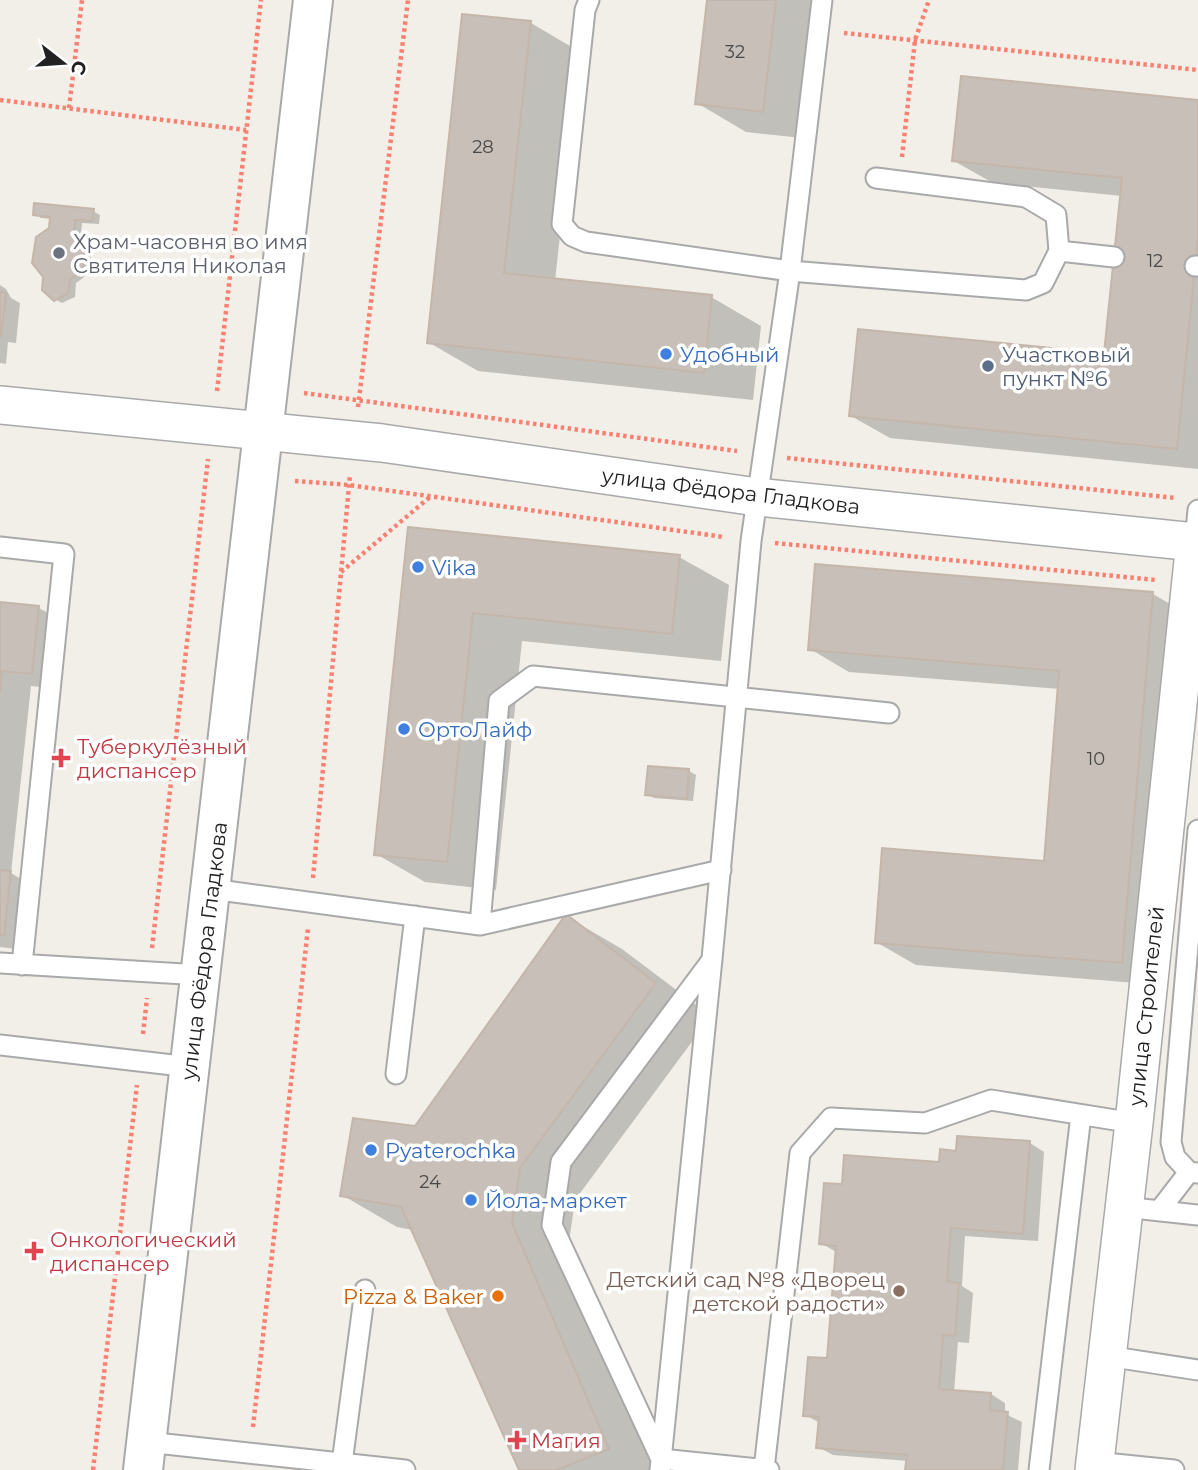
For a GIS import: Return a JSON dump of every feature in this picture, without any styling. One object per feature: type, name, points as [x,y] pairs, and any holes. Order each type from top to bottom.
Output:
[{"type":"street","name":"улица Фёдора Гладкова","points":[[145,1456],[313,0]]},
{"type":"street","name":"улица Фёдора Гладкова","points":[[0,405],[353,440],[757,496],[1197,531]]},
{"type":"street","name":"улица Строителей","points":[[1095,1466],[1107,1356],[1142,1209],[1134,1123],[1197,531]]},
{"type":"lane","points":[[589,0],[585,10],[562,224],[572,236],[586,242],[790,271],[1026,290],[1043,282],[1059,251],[1056,215],[1026,198],[876,178]]},
{"type":"lane","points":[[661,1465],[757,496],[790,271],[822,0]]},
{"type":"lane","points":[[1059,251],[1114,257]]},
{"type":"lane","points":[[0,547],[64,554],[22,965]]},
{"type":"lane","points":[[480,925],[499,701],[533,676],[889,713]]},
{"type":"lane","points":[[1142,1209],[1193,1173],[1175,1157],[1171,1142],[1198,830]]},
{"type":"lane","points":[[211,889],[480,925],[721,870]]},
{"type":"lane","points":[[396,1074],[415,916]]},
{"type":"lane","points":[[661,1465],[552,1225],[561,1162],[712,959]]},
{"type":"lane","points":[[0,963],[201,975]]},
{"type":"lane","points":[[0,1045],[190,1067]]},
{"type":"lane","points":[[764,1469],[800,1153],[831,1118],[925,1123],[991,1100],[1134,1123]]},
{"type":"lane","points":[[1039,1470],[1081,1115]]},
{"type":"lane","points":[[1142,1209],[1198,1215]]},
{"type":"lane","points":[[342,1463],[365,1290]]},
{"type":"lane","points":[[1107,1356],[1198,1370]]},
{"type":"lane","points":[[145,1456],[250,1453],[405,1470]]},
{"type":"lane","points":[[661,1465],[769,1470]]},
{"type":"lane","points":[[1095,1466],[1174,1470]]},
{"type":"path","points":[[69,108],[82,0]]},
{"type":"path","points":[[216,396],[261,0]]},
{"type":"path","points":[[250,1453],[311,901],[353,440],[408,0]]},
{"type":"path","points":[[899,181],[915,40],[929,0]]},
{"type":"path","points":[[818,30],[1198,70]]},
{"type":"path","points":[[0,100],[246,130]]},
{"type":"path","points":[[295,481],[349,485]]},
{"type":"path","points":[[341,572],[430,496]]},
{"type":"building","points":[[707,0],[776,0],[763,112],[695,104]]},
{"type":"building","points":[[462,14],[531,21],[504,273],[712,295],[704,373],[427,343]]},
{"type":"building","points":[[961,76],[1198,100],[1198,237],[1177,449],[849,416],[858,329],[1104,353],[1122,178],[952,161]]},
{"type":"building","name":"Храм-часовня во имя Святителя Николая","points":[[34,203],[94,209],[92,221],[75,220],[74,230],[85,242],[83,269],[70,280],[68,293],[54,301],[42,290],[43,277],[32,263],[36,237],[49,228],[50,217],[33,215]]},
{"type":"building","points":[[0,292],[6,293],[1,336],[0,335]]},
{"type":"building","points":[[408,527],[680,555],[672,634],[473,613],[447,862],[374,855]]},
{"type":"building","points":[[815,564],[1153,592],[1122,963],[875,943],[882,848],[1044,861],[1059,671],[808,650]]},
{"type":"building","points":[[0,602],[39,606],[32,674],[2,671],[0,693]]},
{"type":"building","points":[[648,766],[689,769],[687,799],[645,795]]},
{"type":"building","points":[[0,870],[11,871],[4,935],[0,935]]},
{"type":"building","points":[[566,914],[656,983],[520,1168],[512,1223],[609,1449],[557,1470],[519,1470],[401,1207],[340,1196],[353,1118],[415,1126]]},
{"type":"building","points":[[957,1136],[1030,1141],[1023,1234],[951,1228],[947,1281],[959,1283],[955,1336],[943,1335],[939,1389],[991,1393],[990,1410],[1008,1412],[1003,1470],[905,1470],[907,1455],[816,1448],[819,1417],[803,1416],[808,1357],[827,1358],[836,1246],[819,1244],[824,1183],[842,1184],[844,1155],[939,1162],[940,1149],[956,1151]]},
{"type":"place","name":"Храм-часовня во имя Святителя Николая","points":[[59,253]]},
{"type":"place","name":"Удобный","points":[[666,354]]},
{"type":"place","name":"Участковый пункт №6","points":[[988,366]]},
{"type":"place","name":"Vika","points":[[418,567]]},
{"type":"place","name":"ОртоЛайф","points":[[404,729]]},
{"type":"place","name":"Туберкулёзный диспансер","points":[[61,758]]},
{"type":"place","name":"Pyaterochka","points":[[371,1150]]},
{"type":"place","name":"Йола-маркет","points":[[471,1200]]},
{"type":"place","name":"Онкологический диспансер","points":[[34,1251]]},
{"type":"place","name":"Детский сад №8 «Дворец детской радости»","points":[[899,1291]]},
{"type":"place","name":"Pizza & Baker","points":[[498,1296]]},
{"type":"place","name":"Магия","points":[[517,1440]]}]
